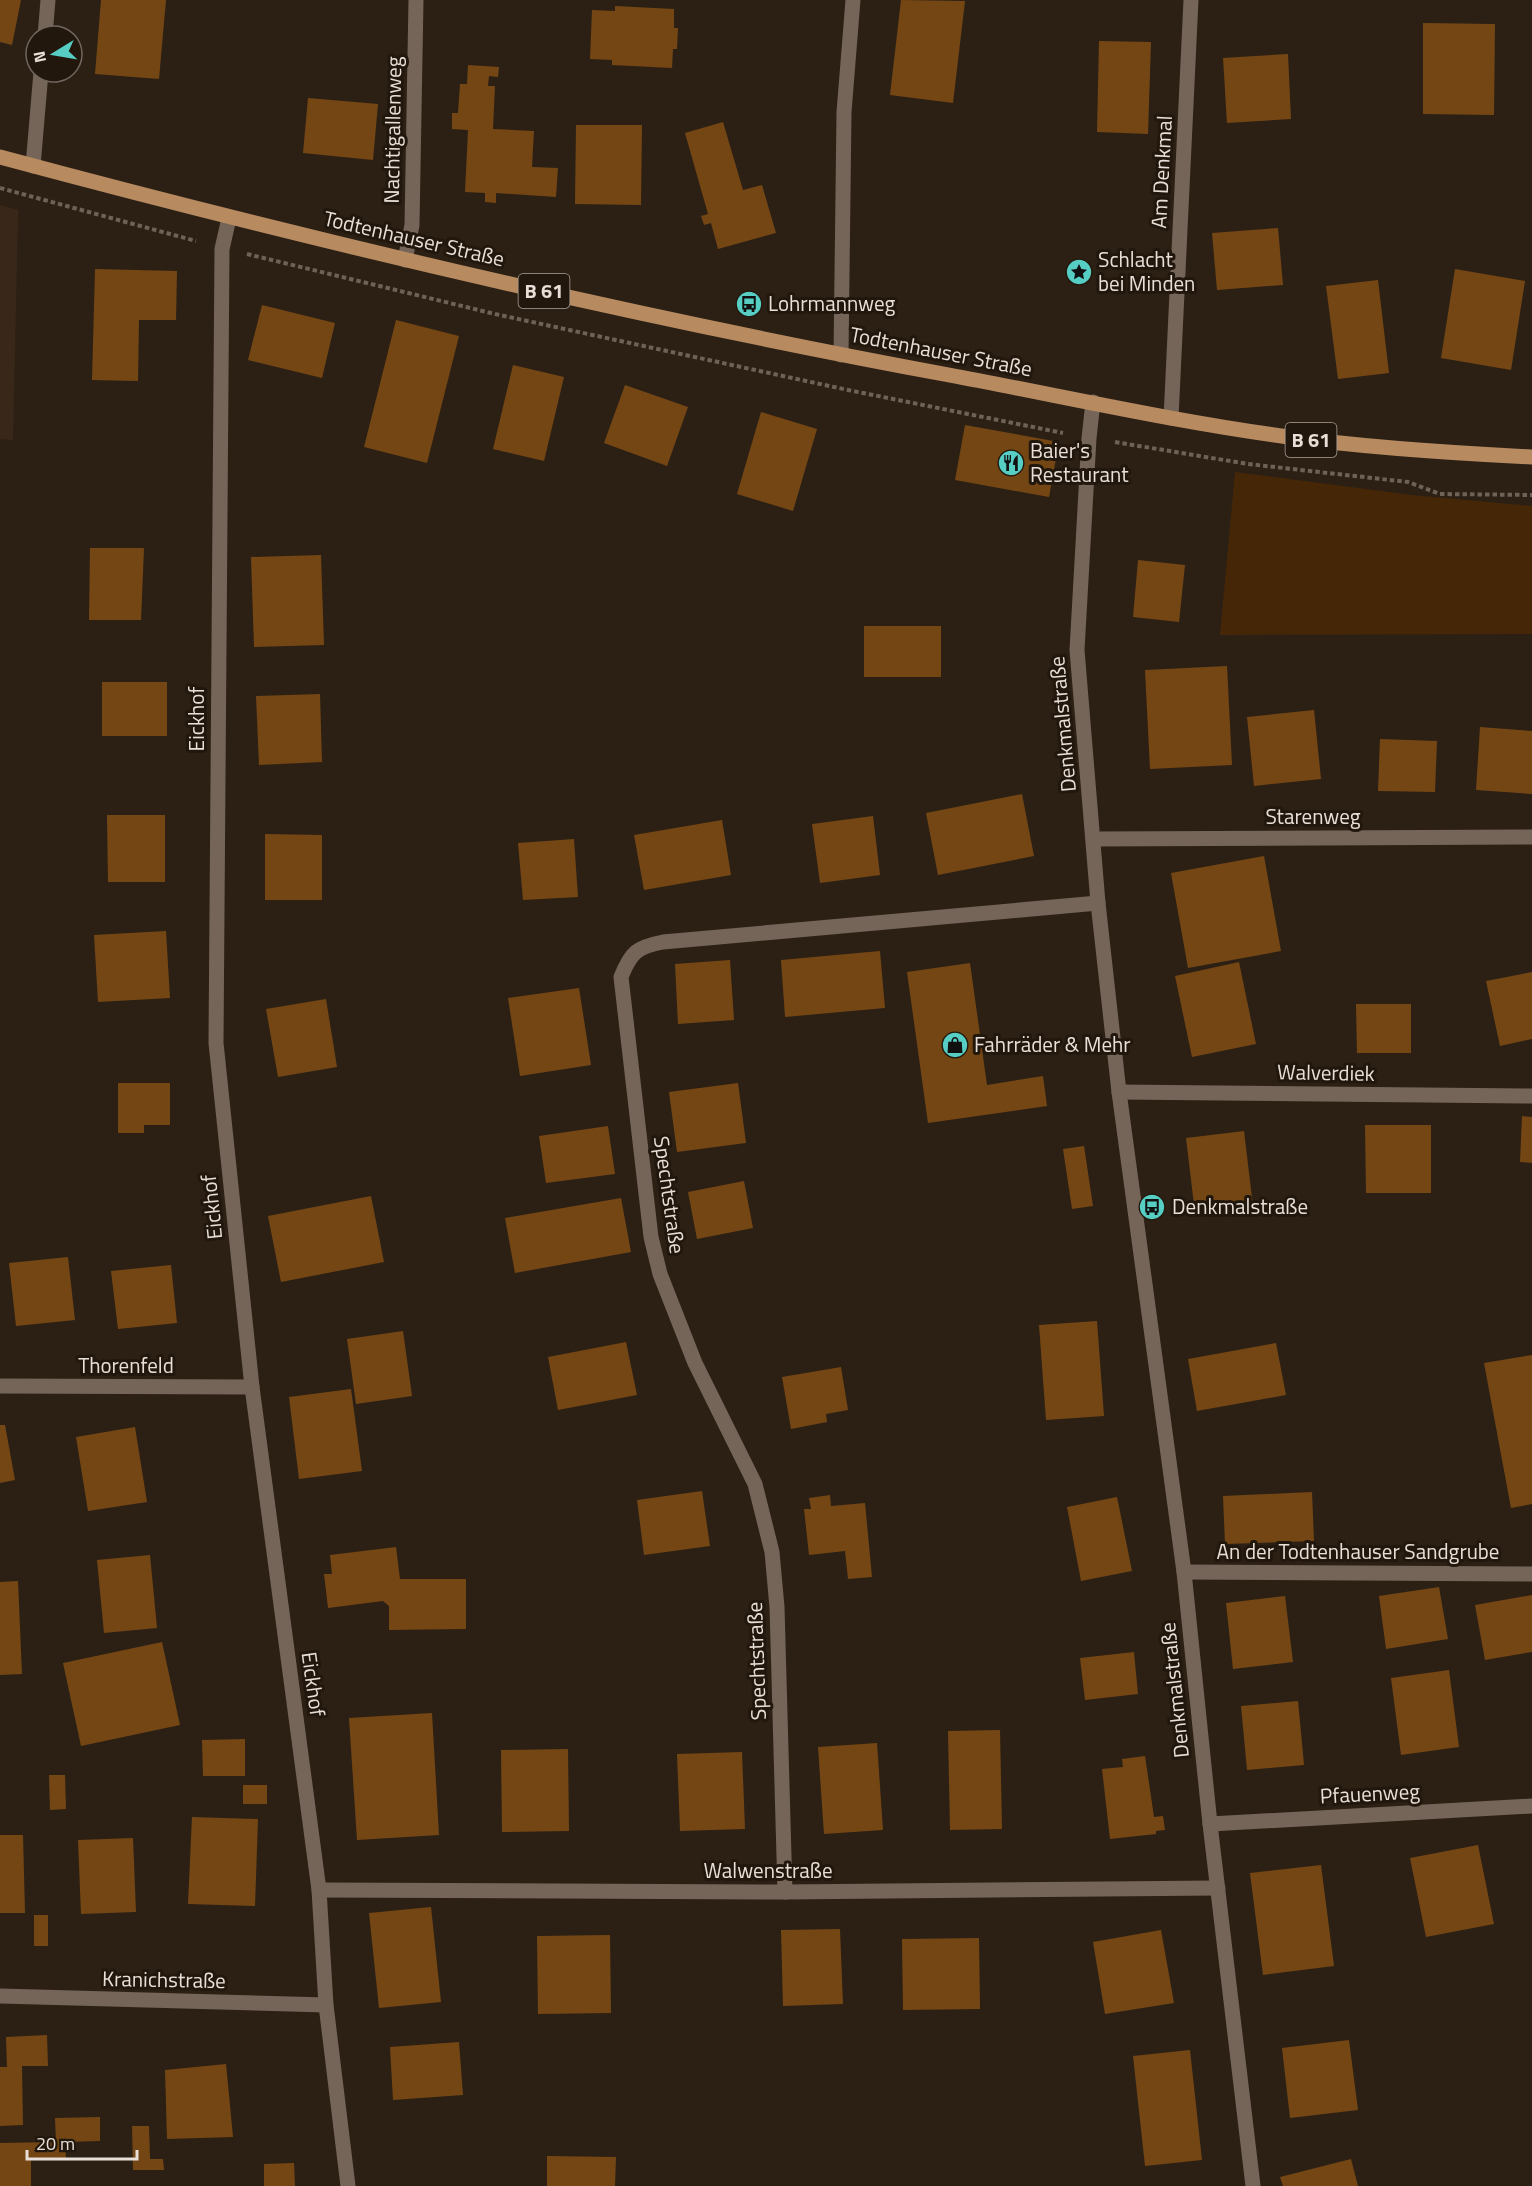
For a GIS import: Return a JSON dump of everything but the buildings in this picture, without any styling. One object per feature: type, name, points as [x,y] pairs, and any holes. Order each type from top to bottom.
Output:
[{"type":"main road","name":"Todtenhauser Straße","points":[[0,157],[229,218],[405,260],[841,355],[1171,418],[1289,437],[1411,451],[1532,457]]},
{"type":"street","points":[[46,24],[48,0]]},
{"type":"street","name":"Nachtigallenweg","points":[[405,260],[412,225],[416,0]]},
{"type":"street","points":[[841,355],[844,112],[853,0]]},
{"type":"street","name":"Am Denkmal","points":[[1171,418],[1191,0]]},
{"type":"street","points":[[33,166],[40,84]]},
{"type":"street","name":"Eickhof","points":[[229,218],[222,249],[216,1043],[252,1387],[319,1890],[326,2005],[348,2186]]},
{"type":"street","name":"Denkmalstraße","points":[[1093,402],[1077,650],[1098,903],[1119,1092],[1184,1572],[1210,1824],[1253,2186]]},
{"type":"street","name":"Starenweg","points":[[1094,839],[1532,837]]},
{"type":"street","name":"Spechtstraße","points":[[785,1892],[777,1607],[772,1552],[755,1484],[695,1363],[660,1274],[651,1237],[621,977],[628,959],[642,947],[663,942],[1098,903]]},
{"type":"street","name":"Walverdiek","points":[[1119,1092],[1532,1096]]},
{"type":"street","name":"Thorenfeld","points":[[0,1386],[252,1387]]},
{"type":"street","name":"An der Todtenhauser Sandgrube","points":[[1184,1572],[1532,1574]]},
{"type":"street","name":"Pfauenweg","points":[[1210,1824],[1532,1806]]},
{"type":"street","name":"Walwenstraße","points":[[319,1890],[785,1892],[1218,1888]]},
{"type":"street","name":"Kranichstraße","points":[[0,1996],[326,2005]]},
{"type":"path","points":[[1089,438],[1248,464],[1408,482],[1440,494],[1532,495]]},
{"type":"shaded area","points":[[0,205],[18,210],[13,440],[0,439]]},
{"type":"shaded area","points":[[1235,472],[1412,495],[1532,506],[1532,634],[1220,635]]},
{"type":"place","name":"Schlacht bei Minden","points":[[1079,272]]},
{"type":"place","name":"Lohrmannweg","points":[[749,304]]},
{"type":"place","name":"Baier's Restaurant","points":[[1011,463]]},
{"type":"place","name":"Fahrräder & Mehr","points":[[955,1045]]},
{"type":"place","name":"Denkmalstraße","points":[[1152,1207]]}]
